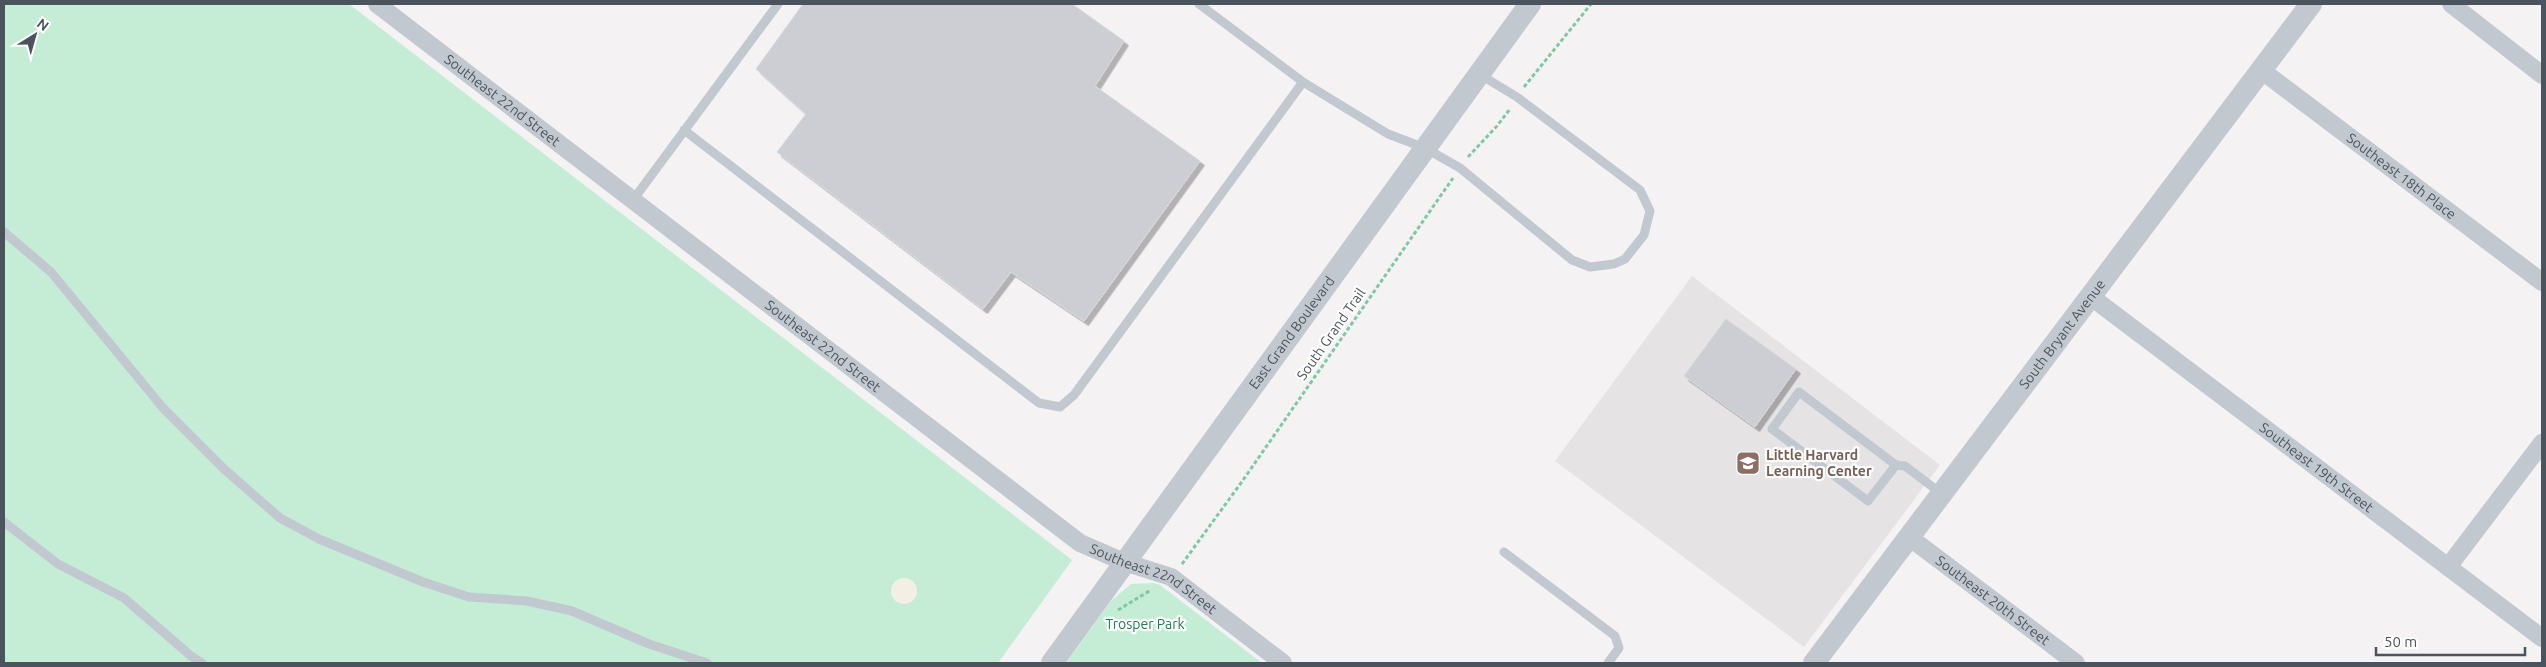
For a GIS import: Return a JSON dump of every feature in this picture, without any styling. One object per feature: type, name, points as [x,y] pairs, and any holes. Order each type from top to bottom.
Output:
[{"type":"street","name":"Southeast 22nd Street","points":[[377,4],[1080,543],[1124,562],[1171,577],[1283,663]]},
{"type":"street","name":"East Grand Boulevard","points":[[1052,663],[1530,4]]},
{"type":"street","name":"South Bryant Avenue","points":[[1814,663],[2311,4]]},
{"type":"street","points":[[2451,4],[2542,75]]},
{"type":"street","name":"Southeast 18th Place","points":[[2261,70],[2542,282]]},
{"type":"street","name":"Southeast 19th Street","points":[[2090,296],[2542,638]]},
{"type":"street","points":[[2448,568],[2542,443]]},
{"type":"street","name":"Southeast 20th Street","points":[[1909,537],[2076,663]]},
{"type":"lane","points":[[633,200],[778,4]]},
{"type":"lane","points":[[1199,4],[1303,82],[1388,134],[1425,148],[1460,168],[1572,260],[1590,267],[1614,264],[1625,259],[1644,235],[1650,212],[1640,190],[1518,98],[1479,74]]},
{"type":"lane","points":[[684,130],[1039,403],[1060,407],[1074,395],[1303,82]]},
{"type":"lane","points":[[4,232],[51,272],[163,408],[224,469],[280,518],[319,538],[423,582],[469,597],[527,601],[572,611],[649,644],[707,663]]},
{"type":"lane","points":[[1896,465],[1868,501],[1772,429],[1799,392],[1896,465],[1905,466],[1942,494]]},
{"type":"lane","points":[[4,522],[58,564],[124,598],[191,656],[202,663]]},
{"type":"lane","points":[[1504,552],[1615,636],[1619,648],[1608,663]]},
{"type":"path","name":"South Grand Trail","points":[[1112,617],[1131,600],[1171,577],[1241,483],[1460,168],[1497,126],[1591,4]]},
{"type":"shaded area","name":"Little Harvard Learning Center","points":[[1692,276],[1940,465],[1804,647],[1555,461]]},
{"type":"green space","points":[[4,4],[349,4],[1072,560],[998,663],[4,663]]},
{"type":"green space","name":"Trosper Park","points":[[1154,583],[1160,585],[1262,663],[1066,663],[1111,601],[1131,584]]},
{"type":"sand","points":[[904,578],[913,582],[917,591],[913,600],[904,604],[895,600],[891,591],[895,582]]},
{"type":"building","points":[[803,4],[1072,4],[1124,41],[1095,86],[1200,161],[1084,321],[1011,272],[983,309],[777,152],[806,114],[756,69]]},
{"type":"building","points":[[1726,319],[1796,369],[1755,427],[1684,376]]},
{"type":"place","name":"Little Harvard Learning Center","points":[[1748,463]]}]
